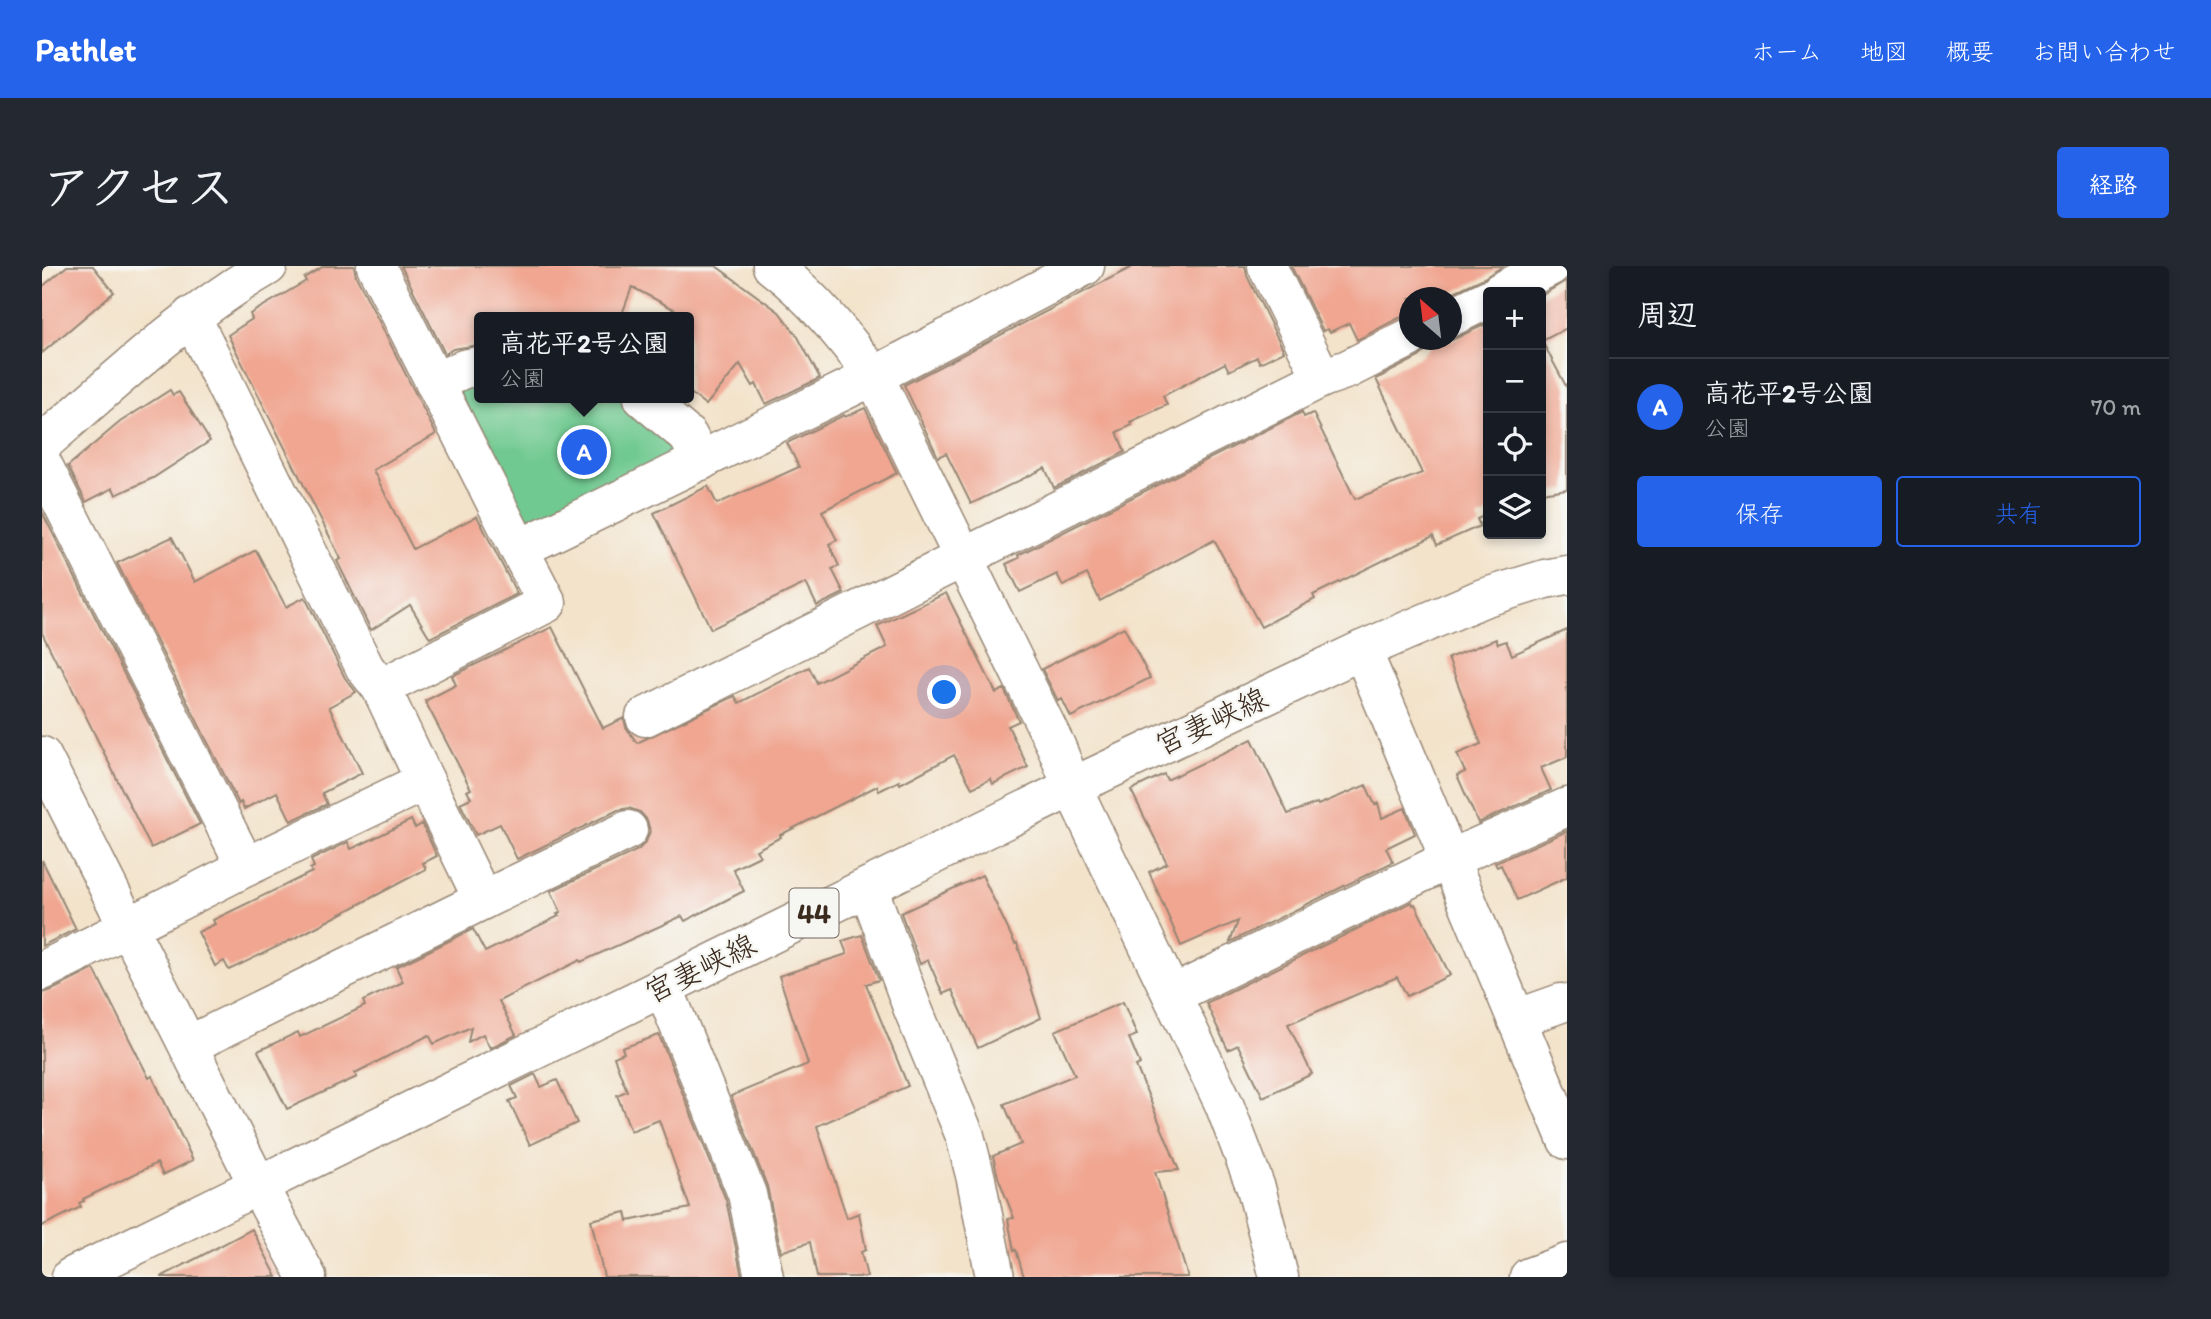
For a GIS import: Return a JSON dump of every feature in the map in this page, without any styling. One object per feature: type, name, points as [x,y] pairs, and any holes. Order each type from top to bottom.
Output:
[{"type":"street","points":[[42,444],[191,316],[229,288],[268,266]]},
{"type":"street","points":[[376,266],[547,603],[381,688]]},
{"type":"street","points":[[772,266],[816,306],[874,376],[1056,746],[1072,787],[1224,1104],[1260,1201],[1279,1277]]},
{"type":"street","points":[[519,550],[874,376],[1041,275],[1085,266]]},
{"type":"street","points":[[1267,266],[1322,378]]},
{"type":"street","points":[[1510,287],[1552,266]]},
{"type":"street","points":[[1462,312],[1483,301]]},
{"type":"street","points":[[191,316],[365,668],[381,688],[483,900]]},
{"type":"street","points":[[645,717],[1322,378],[1348,369],[1399,343]]},
{"type":"street","points":[[434,382],[474,367]]},
{"type":"street","points":[[649,403],[688,436],[701,461]]},
{"type":"street","points":[[42,463],[246,867]]},
{"type":"street","name":"宮妻峡線","points":[[89,1273],[258,1185],[663,986],[1072,787],[1362,650],[1483,598],[1567,575]]},
{"type":"street","points":[[1362,650],[1567,1140]]},
{"type":"street","points":[[42,755],[307,1277]]},
{"type":"street","points":[[42,971],[246,867],[425,781]]},
{"type":"street","points":[[1172,995],[1450,859],[1567,807]]},
{"type":"street","points":[[189,1045],[628,830]]},
{"type":"street","points":[[868,887],[912,1007],[965,1136],[995,1277]]},
{"type":"street","points":[[663,986],[747,1194],[764,1277]]},
{"type":"street","points":[[1516,1019],[1561,1003]]},
{"type":"street","points":[[1529,1277],[1567,1264]]},
{"type":"green space","points":[[474,381],[474,403],[627,403],[646,414],[679,445],[677,459],[542,526],[525,521],[458,392]]},
{"type":"building","points":[[67,266],[93,266],[114,292],[42,353],[42,287]]},
{"type":"building","points":[[324,266],[354,266],[356,276],[436,434],[373,470],[413,549],[477,516],[517,594],[430,638],[410,605],[371,630],[337,561],[341,559],[228,335],[252,319],[250,314],[306,281],[304,278]]},
{"type":"building","points":[[401,266],[716,266],[779,312],[798,337],[820,378],[766,404],[756,384],[753,386],[740,364],[706,405],[694,396],[694,312],[680,312],[632,287],[623,312],[474,312],[474,346],[453,349],[445,354]]},
{"type":"building","points":[[1134,266],[1245,266],[1247,276],[1284,351],[1260,363],[1257,357],[1229,371],[1225,363],[1163,396],[1167,405],[1130,422],[1132,425],[1117,432],[1125,452],[1054,488],[1045,468],[971,504],[946,453],[938,457],[904,385]]},
{"type":"building","points":[[1291,266],[1503,266],[1462,288],[1399,287],[1399,318],[1357,340],[1349,323],[1330,332],[1328,329],[1323,331]]},
{"type":"building","points":[[1567,280],[1567,328],[1546,339],[1546,293]]},
{"type":"building","points":[[1483,325],[1483,516],[1477,519],[1480,526],[1437,545],[1433,536],[1313,595],[1315,599],[1261,627],[1214,540],[1100,601],[1087,574],[1063,586],[1057,574],[1020,592],[1006,564],[1019,558],[1018,555],[1302,412],[1304,417],[1313,413],[1355,499],[1422,473],[1376,379],[1419,357],[1427,350],[1462,350],[1462,335]]},
{"type":"building","points":[[1546,349],[1567,388],[1567,489],[1546,492]]},
{"type":"building","points":[[170,390],[173,395],[179,392],[210,441],[153,478],[116,495],[113,488],[86,502],[68,466],[120,422]]},
{"type":"building","points":[[865,408],[897,473],[822,511],[837,540],[829,544],[839,566],[832,569],[844,593],[817,606],[806,583],[711,629],[654,513],[708,486],[717,504],[799,467],[787,443],[844,415],[845,417]]},
{"type":"building","points":[[42,512],[200,824],[151,848],[42,633]]},
{"type":"building","points":[[172,537],[195,582],[256,550],[286,607],[305,597],[345,678],[356,692],[329,707],[362,773],[322,793],[327,804],[291,821],[277,792],[244,809],[241,802],[239,804],[117,563]]},
{"type":"building","points":[[946,593],[996,693],[1004,689],[1019,721],[1008,726],[1028,767],[993,784],[991,779],[972,788],[954,755],[900,784],[899,781],[879,791],[877,786],[756,850],[760,856],[733,869],[744,891],[685,921],[682,916],[581,962],[580,960],[499,1001],[516,1035],[490,1048],[483,1034],[468,1042],[471,1027],[434,1044],[429,1035],[355,1073],[357,1077],[287,1109],[258,1051],[298,1032],[300,1037],[365,1006],[363,1001],[403,982],[396,967],[473,929],[485,952],[559,916],[557,914],[561,912],[551,891],[638,850],[646,842],[650,831],[647,820],[640,812],[629,808],[618,810],[517,859],[500,824],[476,835],[460,803],[471,798],[467,791],[471,789],[425,701],[456,685],[452,676],[552,627],[603,728],[624,718],[626,727],[637,743],[735,696],[739,703],[809,667],[817,683],[887,647],[877,626]]},
{"type":"building","points":[[1124,627],[1150,678],[1071,717],[1062,699],[1058,701],[1042,669]]},
{"type":"building","points":[[1567,630],[1567,757],[1541,768],[1551,790],[1478,823],[1457,775],[1465,772],[1457,754],[1481,744],[1448,658],[1496,639],[1498,644],[1506,641],[1512,655]]},
{"type":"building","points":[[1252,739],[1288,814],[1366,785],[1375,805],[1378,803],[1382,818],[1405,808],[1415,834],[1386,848],[1393,862],[1230,942],[1238,921],[1181,946],[1149,872],[1167,863],[1131,790],[1164,774],[1167,780]]},
{"type":"building","points":[[411,820],[415,828],[422,824],[437,856],[423,863],[426,869],[229,970],[224,961],[215,966],[198,932],[215,924],[213,920],[312,872],[310,869],[314,867],[311,860],[348,842],[351,849]]},
{"type":"building","points":[[1567,831],[1567,877],[1517,900],[1501,865],[1497,867],[1495,863]]},
{"type":"building","points":[[42,860],[76,929],[42,946]]},
{"type":"building","points":[[982,875],[1015,944],[1017,943],[1041,1018],[978,1048],[952,990],[943,994],[928,960],[920,964],[901,913]]},
{"type":"building","points":[[1412,902],[1450,975],[1407,996],[1397,977],[1288,1024],[1312,1074],[1263,1097],[1238,1045],[1228,1050],[1206,1003]]},
{"type":"building","points":[[862,935],[879,980],[866,984],[908,1086],[817,1126],[847,1218],[859,1213],[866,1250],[861,1252],[867,1277],[817,1277],[810,1242],[781,1252],[767,1186],[731,1096],[808,1064],[779,976],[847,954],[842,941]]},
{"type":"building","points":[[94,969],[149,1078],[152,1076],[193,1160],[163,1175],[157,1163],[83,1199],[84,1201],[79,1203],[81,1207],[42,1226],[42,993]]},
{"type":"building","points":[[1123,1002],[1137,1035],[1129,1038],[1140,1064],[1136,1066],[1179,1170],[1155,1172],[1188,1277],[1024,1277],[1016,1250],[1014,1251],[1008,1219],[1014,1218],[993,1156],[1021,1144],[1004,1104],[1075,1075],[1055,1031]]},
{"type":"building","points":[[659,1035],[726,1200],[742,1277],[604,1277],[591,1220],[626,1212],[628,1221],[690,1208],[659,1120],[631,1131],[617,1095],[627,1091],[614,1057],[624,1053],[622,1048]]},
{"type":"building","points":[[535,1074],[541,1087],[557,1080],[577,1123],[530,1145],[509,1101],[517,1098],[511,1086]]},
{"type":"building","points":[[252,1229],[277,1277],[161,1277]]},
{"type":"place","name":"高花平2号公園","points":[[584,452]]}]
